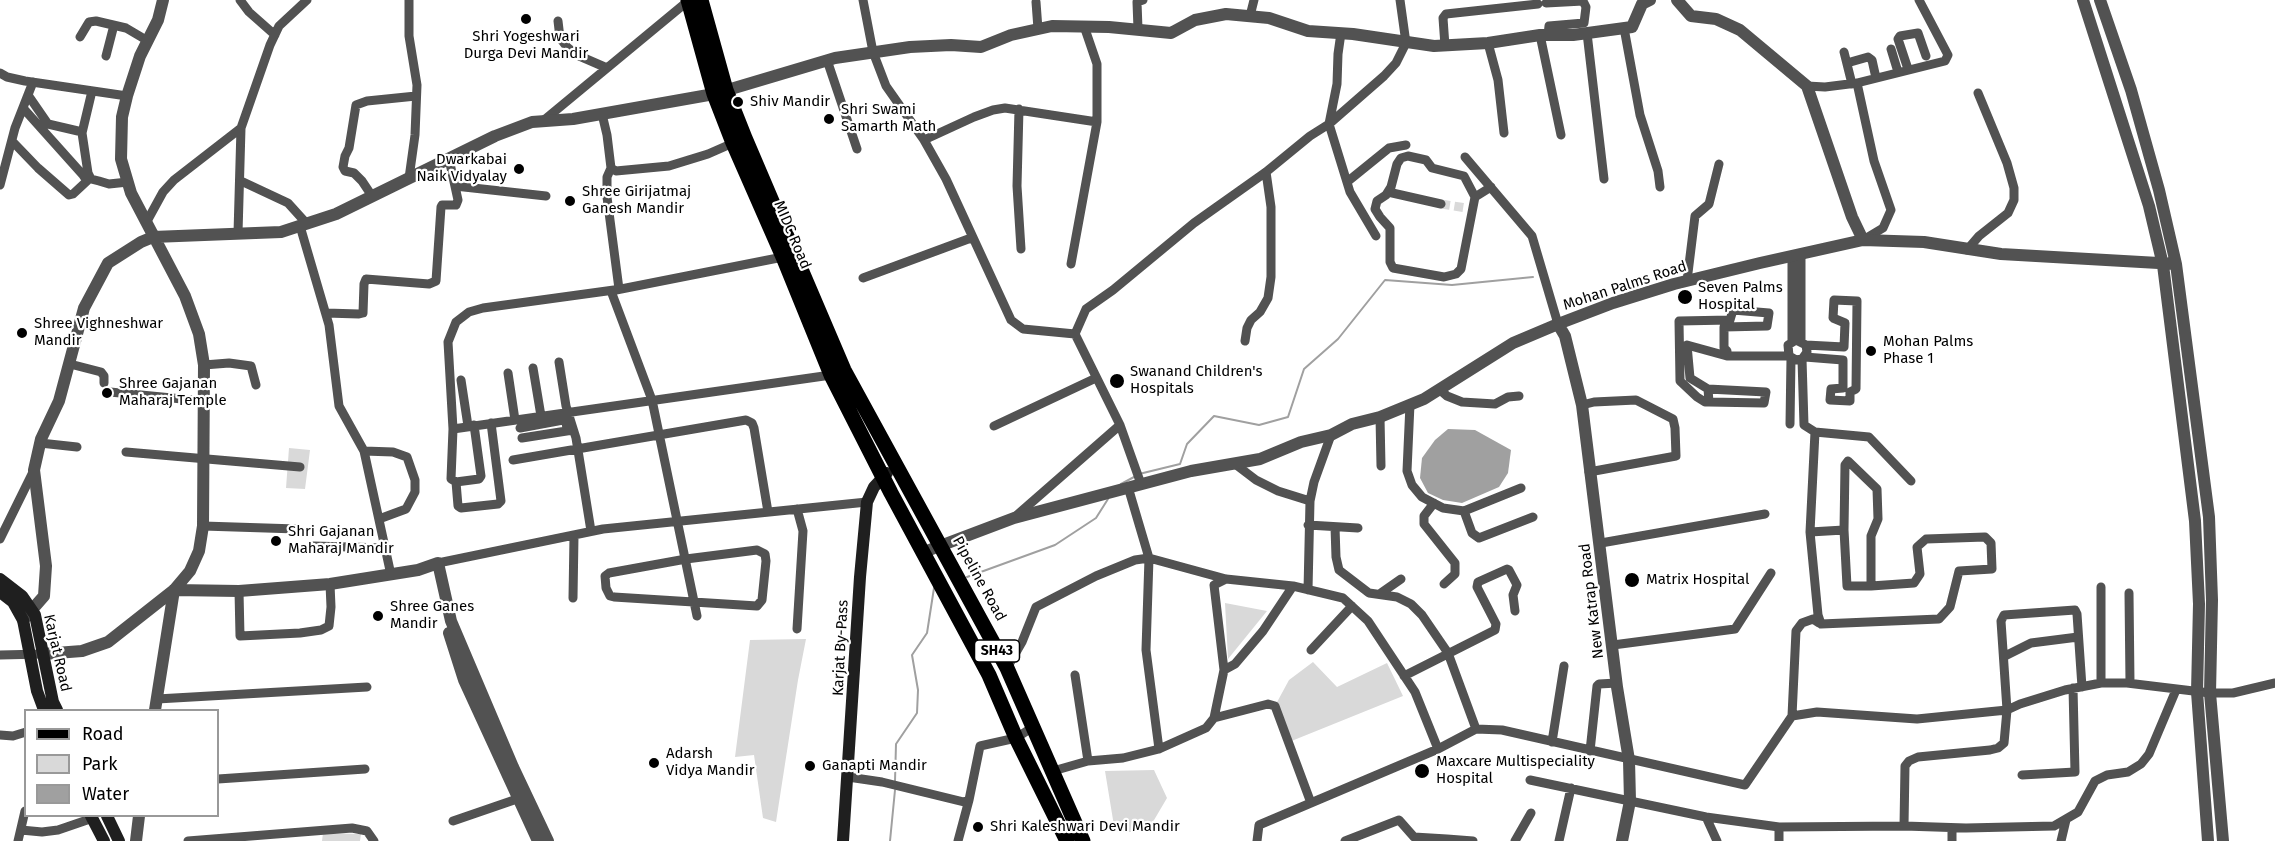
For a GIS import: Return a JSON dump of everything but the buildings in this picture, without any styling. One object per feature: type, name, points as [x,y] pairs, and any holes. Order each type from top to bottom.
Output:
[{"type":"main road","name":"MIDC Road","points":[[688,0],[720,92],[890,472]]},
{"type":"main road","name":"MIDC Road","points":[[701,0],[733,143],[831,375],[890,472]]},
{"type":"main road","name":"Karjat By-Pass","points":[[843,841],[867,502],[874,488],[890,472]]},
{"type":"main road","name":"Pipeline Road","points":[[890,472],[939,545],[1007,668],[1083,841]]},
{"type":"main road","name":"SH43","points":[[890,472],[924,552],[989,675],[1016,738],[1067,841]]},
{"type":"main road","name":"Karjat Road","points":[[0,579],[22,596],[28,615],[29,654],[43,709]]},
{"type":"main road","name":"Karjat Road","points":[[0,592],[28,615],[35,615],[57,709]]},
{"type":"main road","points":[[92,817],[104,841]]},
{"type":"main road","points":[[108,817],[120,841]]},
{"type":"street","points":[[0,655],[82,651],[108,642],[174,590],[190,571],[199,551],[204,526],[202,459],[204,365],[199,333],[185,296],[130,193],[121,159],[122,117],[127,96],[140,56],[158,20],[163,0]]},
{"type":"street","points":[[240,0],[249,12],[275,34]]},
{"type":"street","points":[[238,233],[241,128],[279,26],[307,0]]},
{"type":"street","points":[[409,0],[409,28],[415,67],[416,96],[415,135],[409,178]]},
{"type":"street","points":[[543,121],[688,0]]},
{"type":"street","points":[[863,0],[873,52],[886,86],[924,140],[946,179],[971,238],[1011,320],[1023,329],[1075,334]]},
{"type":"street","points":[[1138,0],[1138,29]]},
{"type":"street","points":[[1250,16],[1254,0]]},
{"type":"street","points":[[1140,481],[1120,425],[1075,334],[1086,309],[1128,279],[1194,224],[1266,172],[1303,141],[1329,124],[1384,76],[1396,63],[1406,43],[1400,0]]},
{"type":"street","points":[[0,539],[34,470],[40,443],[59,400],[84,308],[108,263],[153,237],[281,232],[336,214],[495,136],[532,122],[602,114],[720,92],[827,60],[873,52],[951,45],[981,47],[1011,35],[1052,26],[1138,29],[1171,33],[1195,20],[1226,14],[1269,18],[1308,31],[1445,46],[1632,27],[1642,4],[1650,0]]},
{"type":"street","points":[[1677,0],[1691,16],[1716,19],[1740,30],[1807,86],[1852,217],[1863,240],[1883,228],[1891,210],[1874,161],[1844,52]]},
{"type":"street","points":[[1907,67],[1939,63],[1945,61],[1948,56],[1919,0]]},
{"type":"street","points":[[2083,0],[2149,206],[2163,265],[2195,521],[2199,604],[2197,692],[2208,841]]},
{"type":"street","points":[[2100,0],[2122,64],[2159,190],[2176,264],[2209,517],[2212,600],[2210,693],[2223,841]]},
{"type":"street","points":[[1445,46],[1443,18],[1446,15],[1583,1],[1586,7],[1584,23],[1549,27],[1544,35],[1561,135]]},
{"type":"street","points":[[1036,2],[1038,29]]},
{"type":"street","points":[[80,37],[89,22],[96,21],[126,28],[148,41]]},
{"type":"street","points":[[558,21],[560,38],[567,47],[577,55],[607,68]]},
{"type":"street","points":[[106,56],[114,25]]},
{"type":"street","points":[[1071,264],[1097,122],[1097,64],[1084,26]]},
{"type":"street","points":[[1624,28],[1640,115],[1658,171],[1660,187]]},
{"type":"street","points":[[1341,33],[1337,84],[1329,124],[1350,192],[1376,236]]},
{"type":"street","points":[[1587,33],[1604,179]]},
{"type":"street","points":[[1807,86],[1854,84],[1898,72],[1926,58],[1918,33],[1900,36],[1898,39],[1907,67]]},
{"type":"street","points":[[1488,43],[1496,71],[1504,133]]},
{"type":"street","points":[[1891,49],[1898,72]]},
{"type":"street","points":[[1847,63],[1868,57],[1872,60],[1876,78]]},
{"type":"street","points":[[827,60],[856,149]]},
{"type":"street","points":[[2106,69],[2122,64]]},
{"type":"street","points":[[0,73],[7,77],[33,82],[127,96]]},
{"type":"street","points":[[0,185],[12,141],[33,82]]},
{"type":"street","points":[[12,141],[69,195],[73,194],[87,181],[82,133],[90,91]]},
{"type":"street","points":[[1967,250],[1978,237],[2008,213],[2014,200],[2014,188],[2007,163],[1978,93]]},
{"type":"street","points":[[28,95],[48,124],[78,131]]},
{"type":"street","points":[[372,196],[362,181],[354,173],[345,171],[344,167],[356,105],[367,101],[416,96]]},
{"type":"street","points":[[23,108],[86,174],[99,181],[128,183]]},
{"type":"street","points":[[924,140],[993,110],[1019,109],[1097,122]]},
{"type":"street","points":[[1019,109],[1017,186],[1021,249]]},
{"type":"street","points":[[602,114],[611,168],[607,196],[616,290]]},
{"type":"street","points":[[146,223],[163,192],[174,180],[241,128]]},
{"type":"street","points":[[611,168],[622,172],[669,166],[708,154],[733,143]]},
{"type":"street","points":[[1347,182],[1389,148],[1406,145]]},
{"type":"street","points":[[1475,196],[1464,177],[1432,168],[1426,160],[1408,156],[1401,158],[1388,192],[1377,201],[1375,209],[1390,228],[1390,262],[1393,268],[1444,277],[1456,274],[1461,269],[1469,208],[1475,196],[1491,187]]},
{"type":"street","points":[[1465,158],[1532,236],[1558,324]]},
{"type":"street","points":[[326,314],[363,313],[366,279],[429,284],[435,281],[441,207],[457,203],[449,159]]},
{"type":"street","points":[[1687,281],[1695,216],[1709,204],[1719,164]]},
{"type":"street","points":[[1245,341],[1251,320],[1260,312],[1268,298],[1271,277],[1271,207],[1266,172]]},
{"type":"street","points":[[241,181],[288,203],[303,225],[326,314],[339,406],[364,451],[391,575]]},
{"type":"street","points":[[455,186],[546,196]]},
{"type":"street","points":[[1388,192],[1441,204]]},
{"type":"street","points":[[862,278],[971,238]]},
{"type":"street","name":"Mohan Palms Road","points":[[1126,488],[1140,481],[1260,459],[1301,442],[1331,435],[1352,424],[1380,417],[1424,399],[1513,343],[1613,303],[1687,281],[1863,240],[1924,242],[1967,250],[2163,265],[2176,264]]},
{"type":"street","points":[[1797,256],[1799,342],[1807,352],[1803,358],[1803,423],[1815,432],[1869,437],[1911,481]]},
{"type":"street","points":[[461,380],[481,476],[479,479],[456,482],[451,479],[453,429],[448,342],[456,322],[469,312],[483,308],[616,290],[783,257]]},
{"type":"street","points":[[616,290],[611,291],[652,400],[697,616]]},
{"type":"street","points":[[1726,356],[1724,324],[1679,321],[1680,381],[1697,397],[1709,402],[1764,403],[1766,392],[1708,389],[1690,378],[1687,345],[1726,356],[1790,357],[1796,360],[1803,358],[1844,360],[1843,389],[1831,389],[1830,400],[1850,401],[1850,392],[1856,389],[1857,301],[1834,300],[1833,318],[1845,323],[1844,347],[1799,342],[1787,348],[1790,357],[1790,424]]},
{"type":"street","name":"New Katrap Road","points":[[1558,324],[1565,336],[1582,405],[1589,472],[1601,543],[1617,683],[1629,760],[1630,801],[1622,841]]},
{"type":"street","points":[[559,362],[591,531]]},
{"type":"street","points":[[204,365],[229,363],[251,366],[256,385]]},
{"type":"street","points":[[70,364],[101,372],[104,376],[104,383]]},
{"type":"street","points":[[533,368],[539,419]]},
{"type":"street","points":[[508,373],[521,426]]},
{"type":"street","points":[[521,426],[539,419],[568,413],[831,375]]},
{"type":"street","points":[[994,426],[1096,378]]},
{"type":"street","points":[[1439,389],[1447,396],[1462,402],[1495,404],[1518,396]]},
{"type":"street","points":[[1708,389],[1709,402]]},
{"type":"street","points":[[110,392],[203,401]]},
{"type":"street","points":[[1582,405],[1594,402],[1636,400],[1673,419],[1675,428],[1676,456],[1589,472]]},
{"type":"street","points":[[1410,404],[1407,471],[1412,485],[1422,497],[1443,508],[1464,511],[1521,488]]},
{"type":"street","points":[[557,417],[565,420],[571,431]]},
{"type":"street","points":[[1380,417],[1381,466]]},
{"type":"street","points":[[513,460],[736,420],[749,421],[754,428],[768,512]]},
{"type":"street","points":[[453,429],[490,423],[571,431]]},
{"type":"street","points":[[456,482],[459,508],[498,504],[501,501],[490,423]]},
{"type":"street","points":[[1014,518],[1120,425]]},
{"type":"street","points":[[1815,432],[1811,529],[1819,623]]},
{"type":"street","points":[[1308,590],[1310,501],[1314,482],[1331,435]]},
{"type":"street","points":[[40,443],[77,447]]},
{"type":"street","points":[[364,451],[393,452],[407,457],[415,480],[415,492],[406,509],[379,519]]},
{"type":"street","points":[[126,452],[300,467]]},
{"type":"street","points":[[1257,841],[1259,825],[1438,749],[1476,729],[1502,730],[1745,786],[1792,716],[1796,631],[1802,623],[1813,620],[1819,623],[1939,619],[1950,607],[1959,571],[1992,568],[1990,543],[1985,537],[1926,539],[1917,547],[1920,574],[1914,583],[1871,586],[1846,585],[1845,465],[1848,461],[1877,489],[1878,519],[1871,536],[1871,586]]},
{"type":"street","points":[[1235,464],[1256,480],[1278,491],[1310,501]]},
{"type":"street","points":[[28,615],[44,596],[46,566],[34,470]]},
{"type":"street","points":[[924,552],[1014,518],[1126,488],[1149,558],[1146,650],[1158,749]]},
{"type":"street","points":[[174,590],[239,591],[330,584],[418,570],[434,564],[591,531],[867,502]]},
{"type":"street","points":[[1434,503],[1424,516],[1424,524],[1455,562],[1455,574],[1444,584]]},
{"type":"street","points":[[797,509],[803,531],[797,629]]},
{"type":"street","points":[[1464,511],[1472,533],[1479,538],[1533,517]]},
{"type":"street","points":[[1601,543],[1765,514]]},
{"type":"street","points":[[1308,525],[1358,528]]},
{"type":"street","points":[[204,526],[297,529]]},
{"type":"street","points":[[1335,527],[1339,570],[1369,593],[1397,597],[1411,604],[1422,615],[1448,653],[1476,729]]},
{"type":"street","points":[[1811,529],[1844,527]]},
{"type":"street","points":[[573,598],[574,536]]},
{"type":"street","points":[[313,546],[385,548]]},
{"type":"street","points":[[757,550],[765,554],[762,600],[757,606],[694,601],[610,596],[606,588],[605,576],[609,573],[686,559],[757,550]]},
{"type":"street","points":[[1007,668],[1022,642],[1036,607],[1096,576],[1135,560],[1149,558],[1226,579],[1293,586],[1343,598],[1368,621],[1415,692],[1438,749]]},
{"type":"street","points":[[434,564],[461,671],[517,799],[538,841]]},
{"type":"street","points":[[434,564],[451,621],[513,767],[548,841]]},
{"type":"street","points":[[1404,676],[1495,630],[1496,627],[1477,587],[1478,582],[1509,570],[1517,585],[1513,595],[1515,611]]},
{"type":"street","points":[[1613,645],[1735,629],[1771,573]]},
{"type":"street","points":[[1053,771],[1088,761],[1124,758],[1158,749],[1206,728],[1214,718],[1224,670],[1214,585],[1226,579]]},
{"type":"street","points":[[1381,593],[1401,579]]},
{"type":"street","points":[[239,591],[240,636],[300,633],[321,630],[329,626],[330,584]]},
{"type":"street","points":[[1224,670],[1235,664],[1263,631],[1293,586]]},
{"type":"street","points":[[2101,587],[2101,683]]},
{"type":"street","points":[[174,590],[156,705],[367,687]]},
{"type":"street","points":[[2129,593],[2130,683]]},
{"type":"street","points":[[1311,651],[1352,606]]},
{"type":"street","points":[[1904,826],[1905,766],[1909,761],[1918,757],[1998,748],[2004,742],[2007,710],[2001,621],[2004,615],[2075,610],[2079,637],[2075,772],[2022,775]]},
{"type":"street","points":[[2005,656],[2031,643],[2079,637]]},
{"type":"street","points":[[1552,742],[1564,666]]},
{"type":"street","points":[[1075,675],[1088,761]]},
{"type":"street","points":[[1590,751],[1597,686],[1617,683]]},
{"type":"street","points":[[1792,716],[1816,712],[1917,719],[2007,710],[2077,687],[2101,683],[2130,683],[2176,690],[2233,693],[2275,683]]},
{"type":"street","points":[[1530,780],[1706,817],[1779,827],[2046,827],[2066,820],[2078,812],[2095,781],[2107,775],[2128,772],[2141,764],[2149,754],[2176,690]]},
{"type":"street","points":[[1214,718],[1268,704],[1275,706],[1311,803]]},
{"type":"street","points":[[958,841],[980,746],[1016,738],[1033,727]]},
{"type":"street","points":[[0,735],[13,736],[24,733]]},
{"type":"street","points":[[219,779],[365,769]]},
{"type":"street","points":[[848,777],[882,782],[964,802],[969,800]]},
{"type":"street","points":[[1559,841],[1571,788]]},
{"type":"street","points":[[453,821],[517,799]]},
{"type":"street","points":[[1515,841],[1531,813]]},
{"type":"street","points":[[18,841],[24,816]]},
{"type":"street","points":[[21,830],[42,832],[58,830],[92,817]]},
{"type":"street","points":[[136,841],[139,817]]},
{"type":"street","points":[[1706,817],[1717,841]]},
{"type":"street","points":[[1345,841],[1399,820],[1413,837],[1473,841]]},
{"type":"street","points":[[2061,841],[2066,820]]},
{"type":"street","points":[[1779,827],[1779,841]]},
{"type":"street","points":[[188,841],[352,828],[367,831],[374,841]]},
{"type":"street","points":[[1952,828],[1952,841]]},
{"type":"green space","points":[[289,448],[310,450],[305,489],[286,488]]},
{"type":"green space","points":[[1225,603],[1267,611],[1228,659]]},
{"type":"green space","points":[[806,639],[776,822],[763,818],[754,755],[735,757],[750,640]]},
{"type":"green space","points":[[1313,662],[1337,687],[1387,663],[1403,696],[1289,742],[1276,704],[1289,680]]},
{"type":"green space","points":[[1154,770],[1167,798],[1147,832],[1115,832],[1105,771]]},
{"type":"green space","points":[[323,833],[361,834],[360,841],[322,841]]},
{"type":"water","points":[[1448,429],[1475,430],[1511,450],[1508,473],[1499,487],[1462,503],[1443,500],[1428,493],[1420,478],[1422,458],[1435,440]]},
{"type":"waterway","points":[[1139,474],[1180,464],[1187,444],[1214,416],[1259,425],[1288,417],[1304,369],[1338,339],[1385,280],[1452,285],[1533,277]]},
{"type":"waterway","points":[[1121,484],[1134,477]]},
{"type":"waterway","points":[[967,577],[1055,545],[1096,518],[1108,499]]},
{"type":"waterway","points":[[895,781],[896,744],[917,713],[918,690],[912,655],[927,633],[934,588]]},
{"type":"waterway","points":[[890,841],[895,790]]},
{"type":"tunnel","points":[[1441,204],[1466,208]]},
{"type":"place","name":"Shri Yogeshwari Durga Devi Mandir","points":[[526,19]]},
{"type":"place","name":"Shiv Mandir","points":[[738,102]]},
{"type":"place","name":"Shri Swami Samarth Math","points":[[829,119]]},
{"type":"place","name":"Dwarkabai Naik Vidyalay","points":[[519,169]]},
{"type":"place","name":"Shree Girijatmaj Ganesh Mandir","points":[[570,201]]},
{"type":"place","name":"Seven Palms Hospital","points":[[1685,297]]},
{"type":"place","name":"Shree Vighneshwar Mandir","points":[[22,333]]},
{"type":"place","name":"Mohan Palms Phase 1","points":[[1871,351]]},
{"type":"place","name":"Swanand Children's Hospitals","points":[[1117,381]]},
{"type":"place","name":"Shree Gajanan Maharaj Temple","points":[[107,393]]},
{"type":"place","name":"Shri Gajanan Maharaj Mandir","points":[[276,541]]},
{"type":"place","name":"Matrix Hospital","points":[[1632,580]]},
{"type":"place","name":"Shree Ganes Mandir","points":[[378,616]]},
{"type":"place","name":"Adarsh Vidya Mandir","points":[[654,763]]},
{"type":"place","name":"Ganapti Mandir","points":[[810,766]]},
{"type":"place","name":"Maxcare Multispeciality Hospital","points":[[1422,771]]},
{"type":"place","name":"Shri Kaleshwari Devi Mandir","points":[[978,827]]}]
